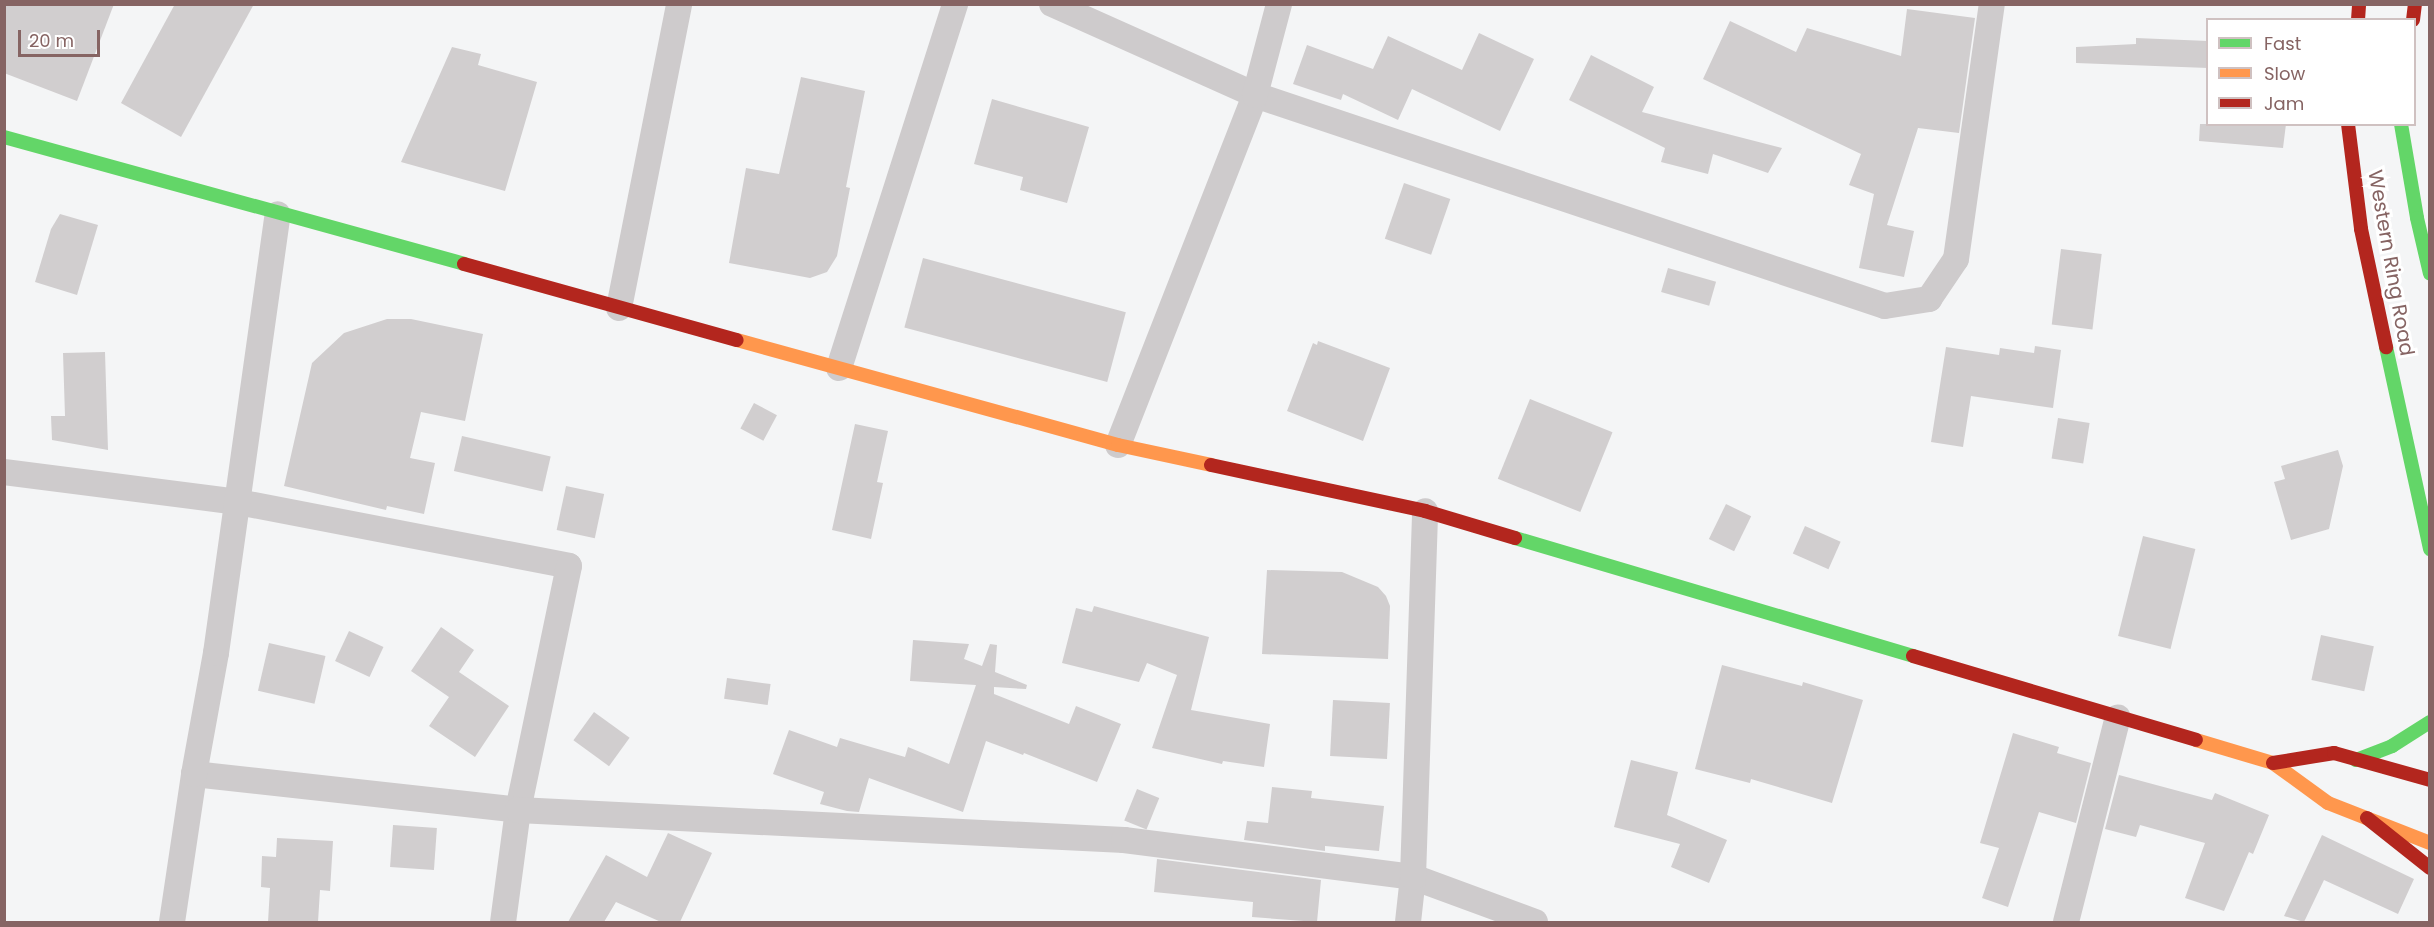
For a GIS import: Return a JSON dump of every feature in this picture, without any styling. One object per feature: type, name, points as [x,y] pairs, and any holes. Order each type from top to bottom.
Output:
[{"type":"street","points":[[839,368],[955,4]]},
{"type":"street","points":[[1052,4],[1256,95],[1885,306],[1929,299],[1956,259],[1992,4]]},
{"type":"street","points":[[1118,445],[1256,95],[1279,4]]},
{"type":"street","points":[[619,308],[674,6]]},
{"type":"street","name":"Western Ring Road","points":[[2348,126],[2361,230],[2430,549]]},
{"type":"street","name":"Western Ring Road","points":[[2401,126],[2423,217],[2430,274]]},
{"type":"street","points":[[4,137],[1118,445],[1425,511],[2273,763],[2328,803],[2430,843]]},
{"type":"street","points":[[172,922],[194,774],[216,653],[278,214]]},
{"type":"street","points":[[4,472],[238,502],[569,566],[518,810],[503,922]]},
{"type":"street","points":[[1408,922],[1413,877],[1425,511]]},
{"type":"street","points":[[2066,922],[2118,717]]},
{"type":"street","points":[[2356,760],[2392,746],[2430,722]]},
{"type":"street","points":[[2273,763],[2334,753],[2430,780]]},
{"type":"street","points":[[194,774],[518,810],[1124,840],[1413,877],[1535,922]]},
{"type":"street","points":[[2367,818],[2430,868]]},
{"type":"building","points":[[4,4],[114,4],[77,101],[4,73]]},
{"type":"building","points":[[175,4],[254,4],[181,137],[121,103]]},
{"type":"building","points":[[1907,9],[1975,18],[1959,133],[1918,128],[1887,225],[1914,231],[1904,277],[1859,268],[1874,194],[1849,185],[1861,154],[1703,79],[1730,21],[1796,52],[1807,28],[1901,56]]},
{"type":"building","points":[[1479,33],[1534,59],[1500,131],[1412,89],[1398,120],[1343,94],[1341,100],[1293,84],[1307,45],[1373,69],[1388,36],[1462,70]]},
{"type":"building","points":[[2136,38],[2206,41],[2206,68],[2076,63],[2076,47],[2136,44]]},
{"type":"building","points":[[452,47],[481,54],[478,65],[537,82],[505,191],[401,162]]},
{"type":"building","points":[[1591,55],[1654,87],[1642,112],[1782,148],[1768,173],[1713,154],[1708,174],[1661,162],[1665,148],[1569,100]]},
{"type":"building","points":[[801,77],[865,91],[846,187],[850,188],[837,256],[827,272],[810,278],[729,263],[746,168],[779,174]]},
{"type":"building","points":[[992,99],[1089,127],[1067,203],[1020,190],[1023,177],[974,164]]},
{"type":"building","points":[[2200,124],[2206,124],[2206,126],[2286,126],[2283,148],[2199,141]]},
{"type":"building","points":[[1404,183],[1450,199],[1431,255],[1385,239]]},
{"type":"building","points":[[60,214],[98,225],[77,295],[35,282],[51,229]]},
{"type":"building","points":[[2061,249],[2102,254],[2092,329],[2052,324]]},
{"type":"building","points":[[923,258],[1126,312],[1107,382],[904,328]]},
{"type":"building","points":[[1668,268],[1716,282],[1709,306],[1661,292]]},
{"type":"building","points":[[387,319],[411,319],[483,334],[465,421],[421,412],[410,458],[435,463],[424,514],[387,506],[386,510],[284,486],[312,363],[344,333]]},
{"type":"building","points":[[1318,341],[1390,368],[1363,441],[1287,411],[1313,343],[1317,345]]},
{"type":"building","points":[[2035,346],[2061,350],[2053,408],[1971,396],[1963,447],[1931,442],[1946,347],[1999,355],[2000,348],[2034,353]]},
{"type":"building","points":[[105,352],[108,450],[52,440],[51,416],[65,416],[63,353]]},
{"type":"building","points":[[1530,399],[1613,432],[1580,512],[1498,479]]},
{"type":"building","points":[[754,403],[777,415],[763,441],[740,429]]},
{"type":"building","points":[[2058,418],[2090,423],[2083,464],[2052,458]]},
{"type":"building","points":[[855,424],[888,431],[877,482],[883,483],[871,539],[832,530]]},
{"type":"building","points":[[462,436],[551,456],[543,492],[454,471]]},
{"type":"building","points":[[2338,450],[2343,466],[2329,529],[2291,540],[2274,482],[2285,479],[2281,466]]},
{"type":"building","points":[[566,486],[604,494],[595,538],[557,530]]},
{"type":"building","points":[[1726,504],[1751,516],[1734,551],[1709,539]]},
{"type":"building","points":[[1805,526],[1841,542],[1828,569],[1793,553]]},
{"type":"building","points":[[2143,536],[2195,549],[2170,649],[2118,636]]},
{"type":"building","points":[[1267,570],[1342,572],[1378,587],[1386,596],[1390,606],[1388,659],[1262,654]]},
{"type":"building","points":[[1094,606],[1209,637],[1191,710],[1270,724],[1264,767],[1223,761],[1222,764],[1152,748],[1177,675],[1147,663],[1139,682],[1062,663],[1076,608],[1092,612]]},
{"type":"building","points":[[441,627],[474,650],[459,672],[509,706],[475,757],[429,726],[449,697],[411,671]]},
{"type":"building","points":[[349,631],[383,647],[369,677],[335,661]]},
{"type":"building","points":[[2321,635],[2374,646],[2364,691],[2311,680]]},
{"type":"building","points":[[913,640],[969,644],[964,659],[982,666],[990,644],[997,645],[995,672],[1027,685],[1026,689],[994,687],[994,694],[1069,724],[1076,706],[1121,724],[1097,782],[1024,753],[1023,755],[986,741],[963,812],[869,778],[859,812],[847,811],[820,804],[824,792],[773,774],[789,730],[837,747],[840,738],[905,757],[908,747],[949,764],[976,685],[910,681]]},
{"type":"building","points":[[269,643],[326,656],[314,704],[258,691]]},
{"type":"building","points":[[1722,665],[1802,686],[1803,682],[1863,700],[1832,803],[1751,779],[1750,783],[1695,769]]},
{"type":"building","points":[[727,678],[771,684],[768,705],[724,699]]},
{"type":"building","points":[[1333,700],[1390,703],[1387,759],[1330,756]]},
{"type":"building","points":[[594,712],[630,738],[609,766],[573,740]]},
{"type":"building","points":[[2013,733],[2059,747],[2057,753],[2091,763],[2076,823],[2039,812],[2008,907],[1982,898],[1999,848],[1980,843]]},
{"type":"building","points":[[1631,760],[1678,772],[1667,815],[1727,840],[1709,883],[1671,867],[1680,844],[1614,827]]},
{"type":"building","points":[[2119,775],[2212,800],[2215,793],[2269,815],[2253,854],[2249,852],[2224,911],[2185,898],[2205,843],[2140,825],[2136,837],[2105,829]]},
{"type":"building","points":[[1272,787],[1312,791],[1311,798],[1384,806],[1379,851],[1325,846],[1325,851],[1244,840],[1247,821],[1268,823]]},
{"type":"building","points":[[1137,789],[1159,798],[1147,830],[1124,821]]},
{"type":"building","points":[[393,825],[437,828],[434,870],[390,867]]},
{"type":"building","points":[[668,833],[712,853],[680,922],[661,922],[616,902],[604,922],[568,922],[606,855],[647,877]]},
{"type":"building","points":[[2322,835],[2414,879],[2398,914],[2324,880],[2304,922],[2284,916]]},
{"type":"building","points":[[277,838],[333,841],[330,891],[320,890],[318,922],[268,922],[270,888],[261,887],[262,856],[276,857]]},
{"type":"building","points":[[1157,859],[1321,880],[1317,922],[1252,917],[1253,902],[1154,892]]},
{"type":"traffic: fast","points":[[2401,126],[2417,218],[2430,274]]},
{"type":"traffic: fast","points":[[4,137],[464,264]]},
{"type":"traffic: fast","points":[[2386,347],[2430,549]]},
{"type":"traffic: fast","points":[[1515,538],[1913,656]]},
{"type":"traffic: fast","points":[[2356,760],[2392,746],[2430,722]]},
{"type":"traffic: slow","points":[[737,340],[1118,445],[1211,465]]},
{"type":"traffic: slow","points":[[2196,740],[2273,763],[2328,803],[2430,843]]},
{"type":"traffic: jam","points":[[2358,18],[2359,4]]},
{"type":"traffic: jam","points":[[2413,18],[2415,4]]},
{"type":"traffic: jam","points":[[2348,126],[2361,229],[2386,347]]},
{"type":"traffic: jam","points":[[464,264],[737,340]]},
{"type":"traffic: jam","points":[[1211,465],[1425,511],[1515,538]]},
{"type":"traffic: jam","points":[[1913,656],[2196,740]]},
{"type":"traffic: jam","points":[[2273,763],[2334,753],[2430,780]]},
{"type":"traffic: jam","points":[[2367,818],[2430,868]]}]
